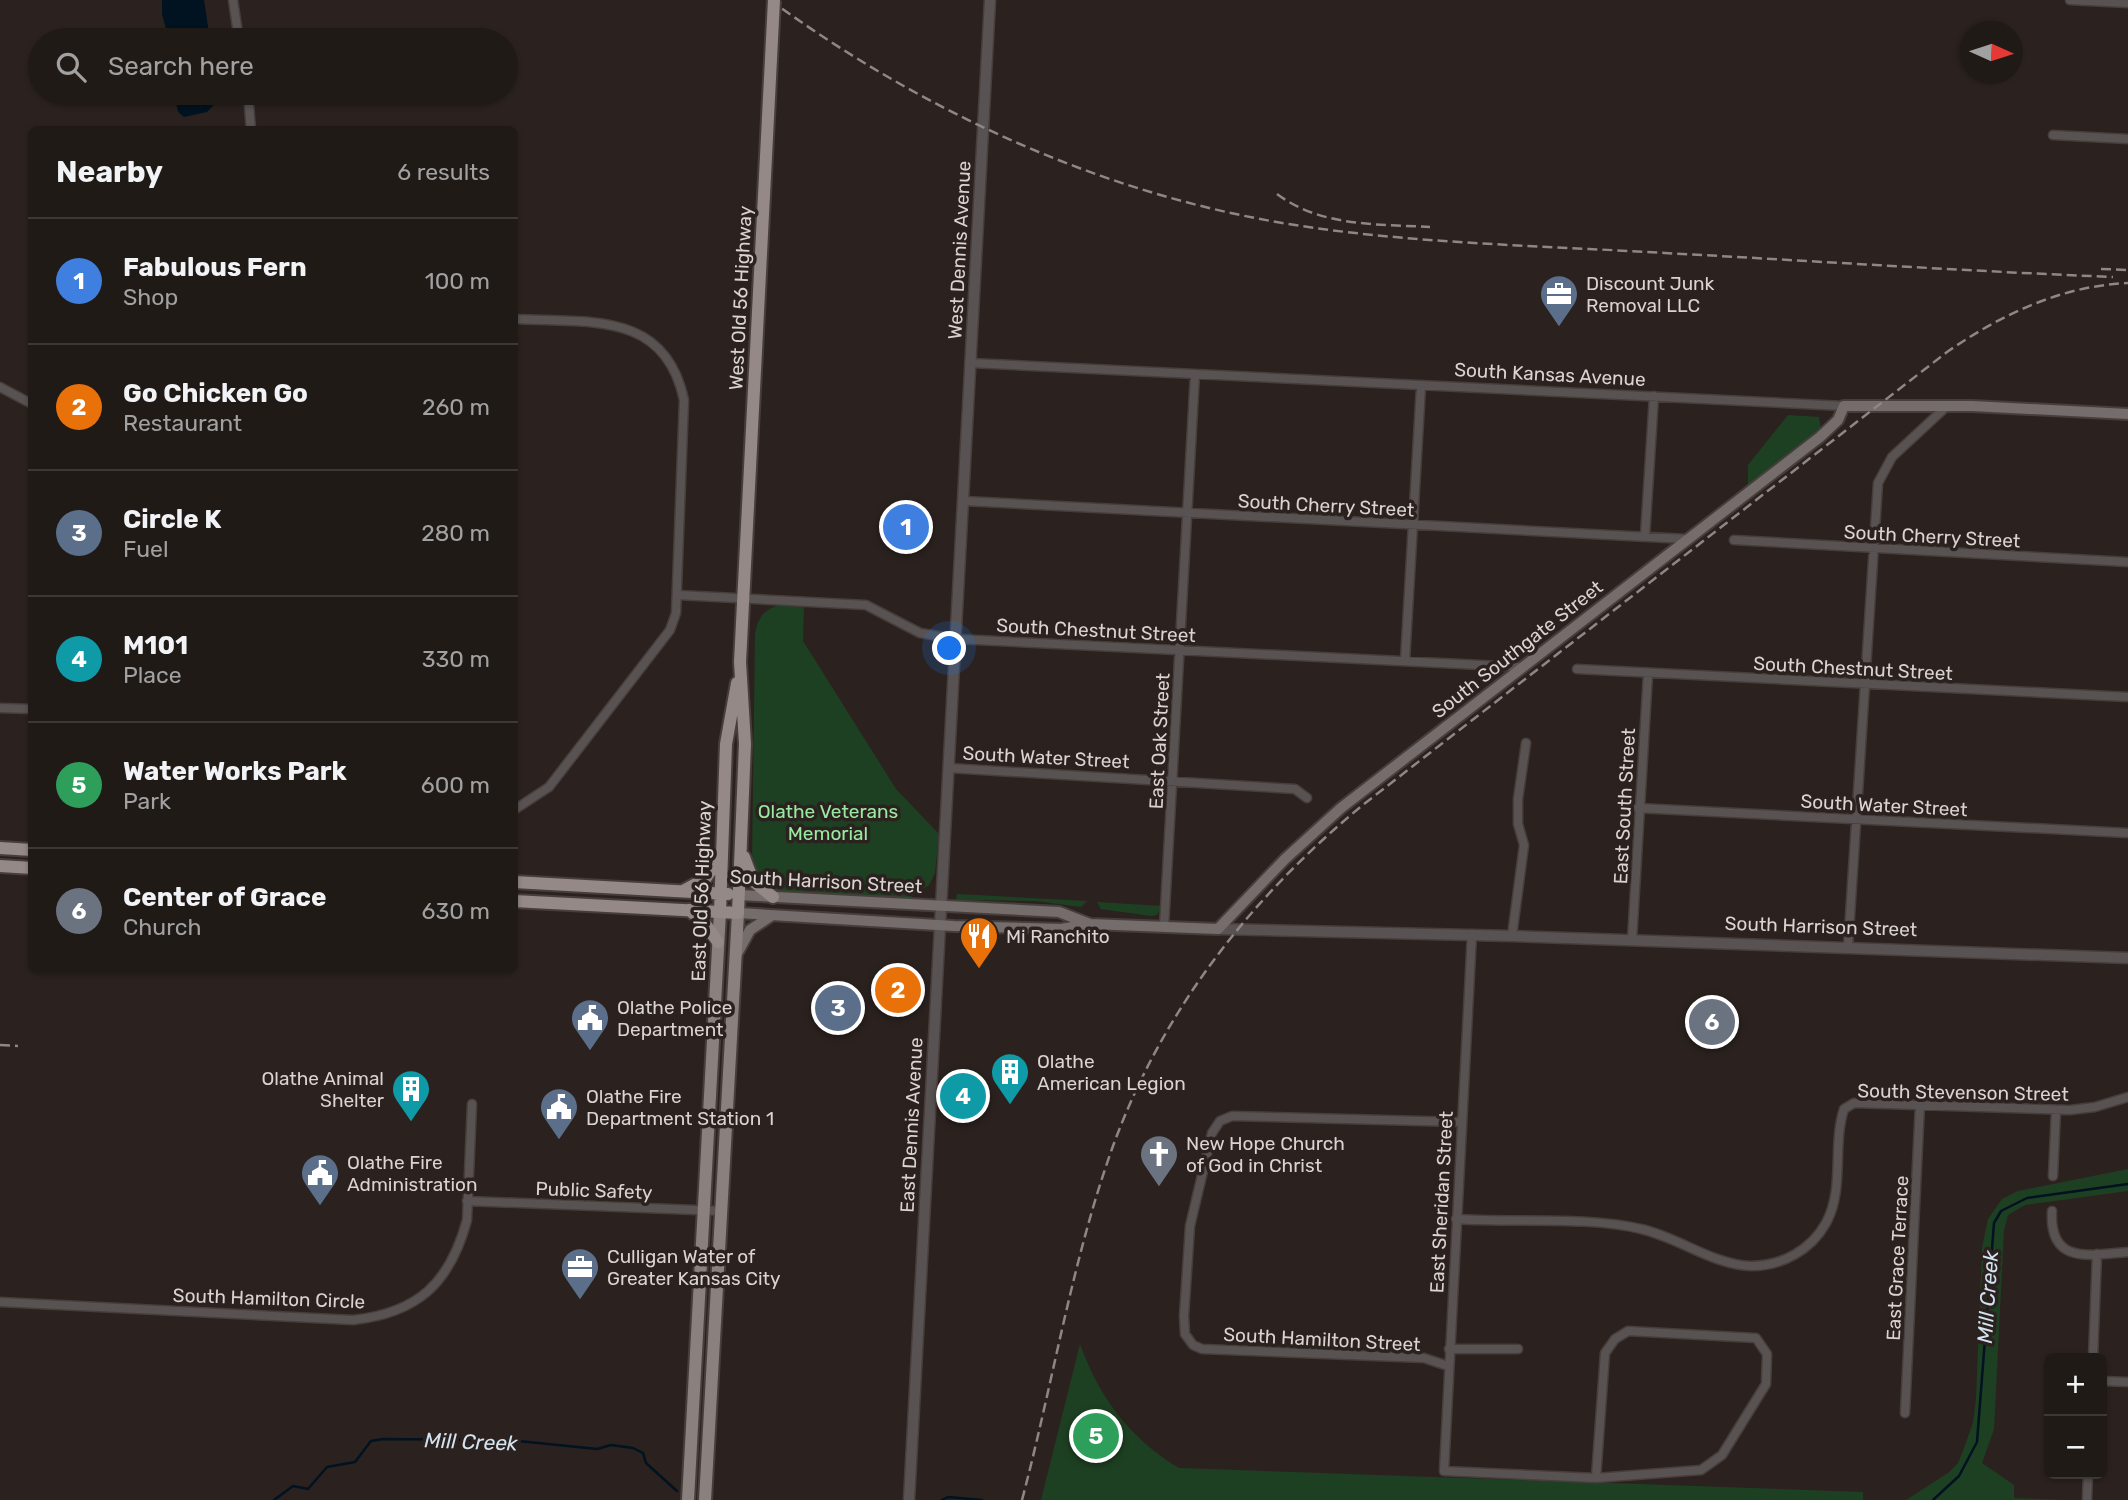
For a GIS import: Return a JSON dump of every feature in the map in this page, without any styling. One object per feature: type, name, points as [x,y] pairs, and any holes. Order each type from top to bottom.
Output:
[{"type":"highway","name":"West Old 56 Highway","points":[[744,598],[774,0]]},
{"type":"highway","name":"East Old 56 Highway","points":[[720,912],[726,744],[740,662],[744,598]]},
{"type":"highway","name":"East Old 56 Highway","points":[[738,913],[745,744],[740,662]]},
{"type":"highway","points":[[741,846],[753,881],[774,897]]},
{"type":"highway","points":[[0,848],[28,850]]},
{"type":"highway","points":[[681,892],[705,879],[722,853]]},
{"type":"highway","points":[[0,866],[28,868]]},
{"type":"highway","name":"South Harrison Street","points":[[518,882],[739,895]]},
{"type":"highway","name":"South Harrison Street","points":[[518,901],[738,913]]},
{"type":"highway","points":[[689,910],[703,920],[718,942]]},
{"type":"main road","name":"South Kansas Avenue","points":[[1844,406],[1947,406],[2128,414]]},
{"type":"main road","name":"South Southgate Street","points":[[1218,929],[1285,859],[1341,808],[1820,436],[1838,420],[1844,406]]},
{"type":"main road","name":"South Harrison Street","points":[[739,895],[1059,912],[1090,924]]},
{"type":"main road","name":"East Old 56 Highway","points":[[688,1500],[720,912]]},
{"type":"main road","name":"South Harrison Street","points":[[738,913],[939,925],[1061,929],[1090,924],[1218,929]]},
{"type":"main road","name":"East Old 56 Highway","points":[[705,1500],[738,913]]},
{"type":"main road","points":[[735,957],[750,930],[772,915]]},
{"type":"street","points":[[233,0],[237,28]]},
{"type":"street","name":"West Dennis Avenue","points":[[964,501],[990,0]]},
{"type":"street","points":[[2070,0],[2128,3]]},
{"type":"street","points":[[249,105],[251,126]]},
{"type":"street","points":[[2053,135],[2128,139]]},
{"type":"street","points":[[518,319],[620,325],[654,342],[675,368],[684,400],[678,594],[676,613],[670,630],[549,787],[518,807]]},
{"type":"street","name":"South Kansas Avenue","points":[[970,363],[1844,406]]},
{"type":"street","name":"East Oak Street","points":[[1164,927],[1195,374]]},
{"type":"street","points":[[1405,661],[1421,386]]},
{"type":"street","points":[[0,387],[28,402]]},
{"type":"street","points":[[1645,536],[1654,396]]},
{"type":"street","points":[[1848,947],[1876,496],[1885,467],[1947,406]]},
{"type":"street","name":"South Cherry Street","points":[[964,501],[1687,539]]},
{"type":"street","name":"East Dennis Avenue","points":[[909,1500],[964,501]]},
{"type":"street","name":"South Cherry Street","points":[[1734,540],[2128,562]]},
{"type":"street","name":"South Chestnut Street","points":[[678,594],[866,605],[920,633],[956,639],[1521,667]]},
{"type":"street","name":"South Chestnut Street","points":[[1577,669],[2128,697]]},
{"type":"street","name":"East South Street","points":[[1632,940],[1648,674]]},
{"type":"street","points":[[0,708],[28,709]]},
{"type":"street","points":[[1512,936],[1524,845],[1518,824],[1518,799],[1526,743]]},
{"type":"street","name":"South Water Street","points":[[949,768],[1294,789],[1307,798]]},
{"type":"street","name":"South Water Street","points":[[1638,808],[2128,833]]},
{"type":"street","name":"South Harrison Street","points":[[1218,929],[1472,934],[2128,958]]},
{"type":"street","name":"East Sheridan Street","points":[[1472,934],[1460,1122],[1444,1471],[1596,1478]]},
{"type":"street","name":"South Stevenson Street","points":[[1455,1219],[1616,1225],[1672,1238],[1735,1264],[1758,1265],[1780,1261],[1814,1239],[1833,1208],[1840,1121],[1844,1109],[1854,1103],[2056,1110],[2095,1107],[2128,1097]]},
{"type":"street","name":"South Hamilton Circle","points":[[0,1302],[315,1319],[372,1318],[421,1299],[443,1276],[463,1236],[467,1220],[472,1104]]},
{"type":"street","name":"East Grace Terrace","points":[[1905,1413],[1920,1104]]},
{"type":"street","points":[[2053,1176],[2056,1110]]},
{"type":"street","name":"South Hamilton Street","points":[[1448,1366],[1424,1358],[1202,1349],[1194,1345],[1185,1334],[1184,1316],[1190,1226],[1212,1133],[1220,1121],[1232,1116],[1460,1122]]},
{"type":"street","name":"Public Safety","points":[[467,1200],[721,1211]]},
{"type":"street","points":[[2052,1211],[2051,1227],[2059,1245],[2077,1255],[2128,1252]]},
{"type":"street","points":[[2094,1353],[2097,1254]]},
{"type":"street","points":[[1628,1331],[1756,1338],[1768,1354],[1766,1384],[1722,1455],[1701,1470],[1596,1478],[1605,1353],[1615,1339],[1628,1331]]},
{"type":"street","points":[[1450,1349],[1518,1349]]},
{"type":"street","points":[[2107,1381],[2128,1382]]},
{"type":"street","points":[[2087,1499],[2088,1479]]},
{"type":"green space","points":[[1788,415],[1819,417],[1821,429],[1748,485],[1748,465]]},
{"type":"green space","name":"Olathe Veterans Memorial","points":[[784,604],[804,605],[803,641],[896,789],[939,834],[935,873],[929,885],[906,900],[774,894],[763,888],[752,866],[755,635],[764,614]]},
{"type":"green space","points":[[957,894],[1087,901],[1081,907],[1036,901],[959,900],[956,899]]},
{"type":"green space","points":[[1097,902],[1162,906],[1157,915],[1151,916],[1101,909]]},
{"type":"green space","points":[[2128,1169],[2128,1191],[2025,1205],[2008,1215],[2004,1230],[1994,1429],[1982,1463],[2014,1485],[2014,1498],[2064,1500],[1906,1500],[1948,1473],[1958,1463],[1973,1423],[1982,1248],[1988,1219],[2002,1199],[2018,1191]]},
{"type":"green space","points":[[1080,1344],[1097,1382],[1118,1415],[1146,1444],[1179,1468],[1863,1492],[1863,1500],[1041,1500]]},
{"type":"water","points":[[162,0],[204,0],[208,28],[166,28]]},
{"type":"water","points":[[177,105],[214,105],[207,112],[184,117],[178,112]]},
{"type":"waterway","name":"Mill Creek","points":[[1933,1500],[1959,1476],[1977,1442],[1994,1223],[2001,1211],[2027,1198],[2128,1184]]},
{"type":"waterway","name":"Mill Creek","points":[[274,1500],[293,1486],[308,1489],[327,1467],[355,1462],[371,1441],[383,1439],[509,1440],[597,1449],[611,1445],[633,1448],[643,1453],[646,1463],[677,1491]]},
{"type":"waterway","name":"Mill Creek","points":[[942,1500],[948,1497],[982,1500]]},
{"type":"railway","points":[[770,0],[895,81],[1029,148],[1098,175],[1241,215],[1315,228],[1445,241],[2113,277]]},
{"type":"railway","points":[[1277,194],[1294,205],[1331,218],[1370,224],[1430,227]]},
{"type":"railway","points":[[2101,269],[2128,270]]},
{"type":"railway","points":[[1022,1500],[1086,1233],[1113,1146],[1134,1096],[1158,1048],[1215,958],[1285,877],[1323,839],[1364,804],[1947,352],[1989,326],[2033,304],[2079,290],[2128,283]]},
{"type":"railway","points":[[0,1045],[18,1046]]},
{"type":"place","name":"Discount Junk Removal LLC","points":[[1559,328]]},
{"type":"place","name":"Fabulous Fern","points":[[906,527]]},
{"type":"place","name":"Mi Ranchito","points":[[979,970]]},
{"type":"place","name":"Go Chicken Go","points":[[898,990]]},
{"type":"place","name":"Circle K","points":[[838,1008]]},
{"type":"place","name":"Center of Grace","points":[[1712,1022]]},
{"type":"place","name":"Olathe Police Department","points":[[590,1052]]},
{"type":"place","name":"M101","points":[[963,1096]]},
{"type":"place","name":"Olathe American Legion","points":[[1010,1106]]},
{"type":"place","name":"Olathe Animal Shelter","points":[[411,1123]]},
{"type":"place","name":"Olathe Fire Department Station 1","points":[[559,1141]]},
{"type":"place","name":"New Hope Church of God in Christ","points":[[1159,1188]]},
{"type":"place","name":"Olathe Fire Administration","points":[[320,1207]]},
{"type":"place","name":"Culligan Water of Greater Kansas City","points":[[580,1301]]},
{"type":"place","name":"Water Works Park","points":[[1096,1436]]}]
